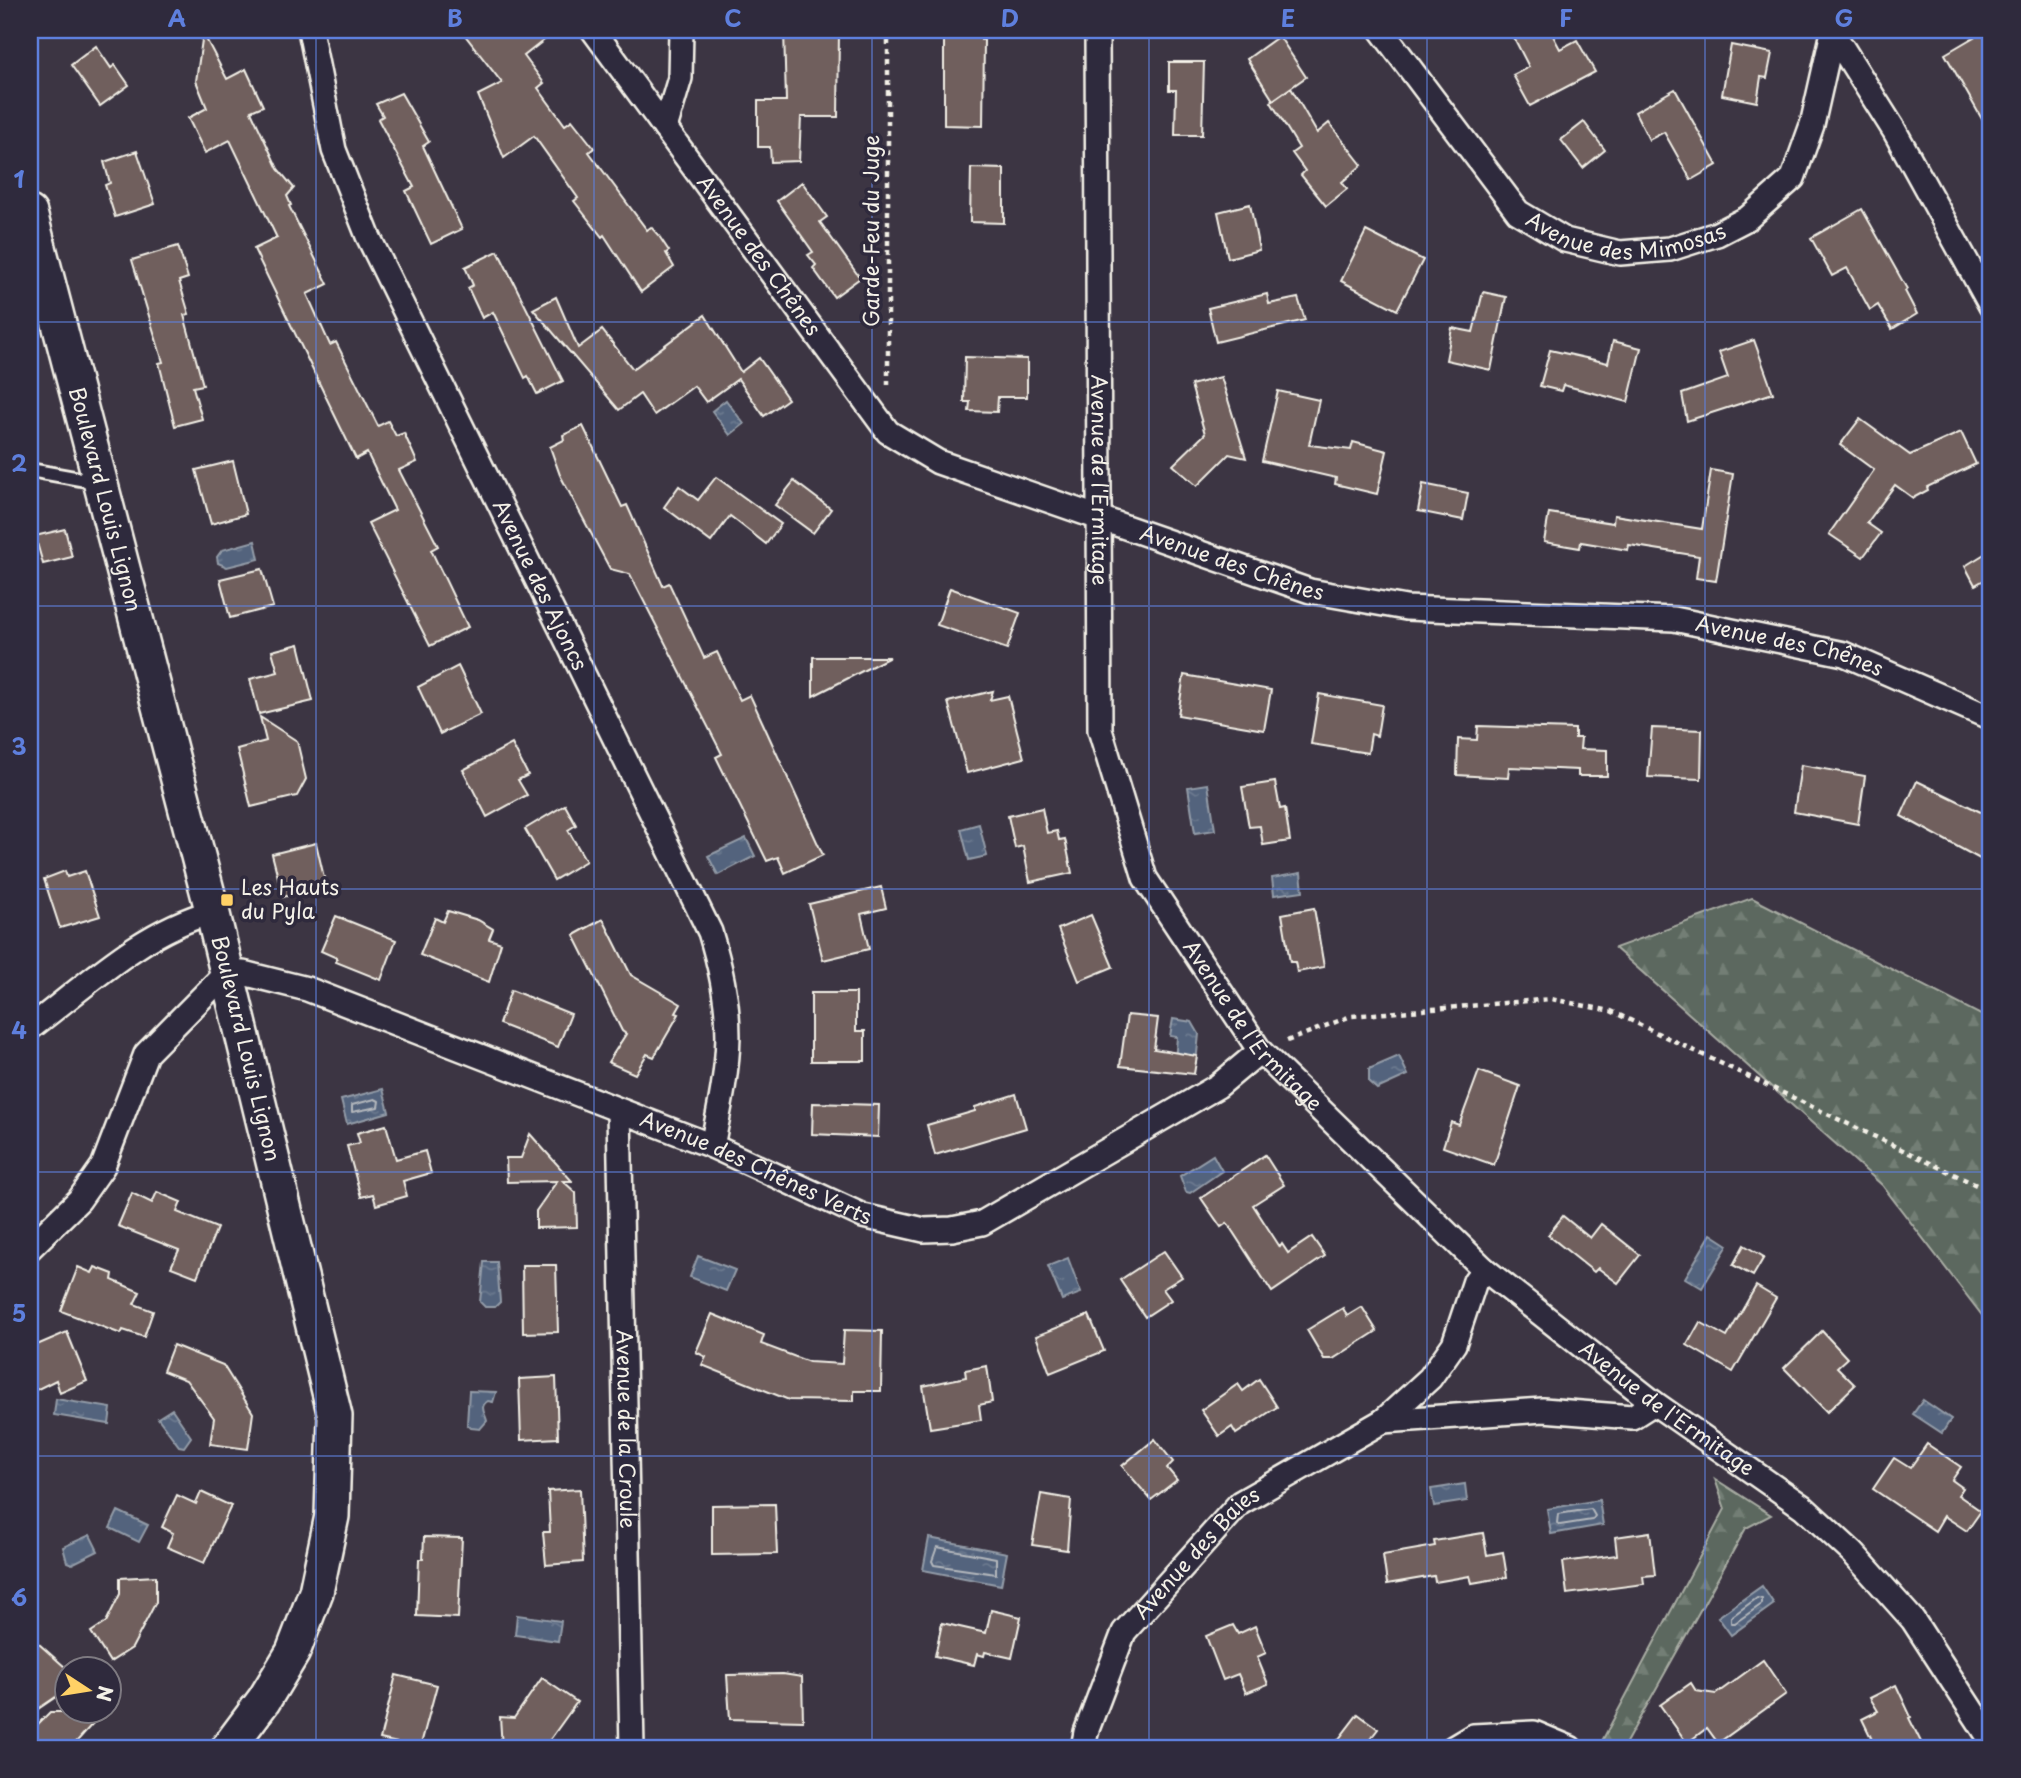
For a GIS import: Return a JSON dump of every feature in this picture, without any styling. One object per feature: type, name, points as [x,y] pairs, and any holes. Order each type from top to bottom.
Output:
[{"type":"main road","name":"Boulevard Louis Lignon","points":[[30,213],[212,912],[335,1416],[332,1516],[316,1592],[305,1626],[264,1700],[228,1748]]},
{"type":"street","name":"Avenue des Ajoncs","points":[[310,30],[334,150],[368,236],[710,932],[724,980],[730,1016],[728,1069],[712,1146]]},
{"type":"street","name":"Avenue des Chênes","points":[[593,30],[888,432],[938,462],[1310,591],[1406,608],[1674,620],[1844,654],[1991,718]]},
{"type":"street","points":[[665,128],[680,78],[681,30]]},
{"type":"street","name":"Avenue de l'Ermitage","points":[[1097,30],[1096,517],[1100,730],[1145,878],[1260,1051],[1484,1269],[1654,1403],[1803,1507],[1853,1553],[1913,1620],[1991,1740]]},
{"type":"street","name":"Avenue des Mimosas","points":[[1381,30],[1518,212],[1565,240],[1620,253],[1670,249],[1717,234],[1748,218],[1793,178],[1812,125],[1832,31]]},
{"type":"street","points":[[1832,31],[1894,130],[1991,306]]},
{"type":"street","points":[[30,1028],[150,938],[174,923],[212,912]]},
{"type":"street","name":"Avenue des Chênes Verts","points":[[225,974],[243,973],[307,989],[712,1146],[863,1216],[925,1230],[952,1229],[982,1223],[1218,1086],[1260,1051]]},
{"type":"street","points":[[30,1248],[79,1200],[103,1166],[146,1054],[225,974]]},
{"type":"street","name":"Avenue de la Croule","points":[[619,1111],[632,1748]]},
{"type":"street","name":"Avenue des Baies","points":[[1083,1748],[1086,1732],[1124,1632],[1240,1503],[1383,1421],[1430,1378],[1444,1360],[1462,1325],[1475,1281],[1484,1269]]},
{"type":"street","name":"Avenue des Baies","points":[[1383,1421],[1543,1410],[1632,1417],[1654,1403]]},
{"type":"street","points":[[1453,1748],[1474,1736],[1534,1733],[1570,1748]]},
{"type":"lane","points":[[30,470],[101,483]]},
{"type":"path","name":"Garde-Feu du Juge","points":[[888,30],[888,432]]},
{"type":"path","points":[[1260,1051],[1351,1016],[1551,999],[1611,1012],[1991,1192]]},
{"type":"green space","points":[[1752,898],[1991,1020],[1991,1327],[1882,1185],[1615,948]]},
{"type":"green space","points":[[1715,1479],[1771,1515],[1746,1528],[1623,1748],[1612,1748],[1602,1741],[1725,1509]]},
{"type":"water","points":[[726,400],[744,424],[730,435],[712,411]]},
{"type":"water","points":[[255,541],[259,559],[227,567],[218,563],[217,557],[222,550]]},
{"type":"water","points":[[1208,784],[1215,830],[1195,833],[1188,787]]},
{"type":"water","points":[[979,824],[987,856],[969,860],[961,829]]},
{"type":"water","points":[[746,838],[755,856],[718,875],[708,856]]},
{"type":"water","points":[[1301,873],[1303,891],[1274,895],[1272,878]]},
{"type":"water","points":[[1173,1019],[1192,1022],[1199,1034],[1196,1063],[1175,1061],[1177,1037],[1170,1036]]},
{"type":"water","points":[[1399,1056],[1408,1075],[1377,1089],[1369,1082],[1369,1069]]},
{"type":"water","points":[[383,1089],[389,1112],[347,1124],[341,1100]]},
{"type":"water","points":[[1213,1155],[1222,1171],[1190,1193],[1186,1192],[1180,1176]]},
{"type":"water","points":[[1711,1234],[1728,1245],[1702,1288],[1685,1278]]},
{"type":"water","points":[[698,1256],[735,1270],[726,1291],[690,1277]]},
{"type":"water","points":[[1068,1258],[1081,1293],[1062,1300],[1048,1266]]},
{"type":"water","points":[[484,1262],[497,1262],[500,1302],[495,1307],[485,1307],[480,1302]]},
{"type":"water","points":[[469,1391],[496,1392],[493,1402],[488,1401],[483,1406],[487,1421],[480,1429],[471,1428],[467,1424]]},
{"type":"water","points":[[56,1399],[111,1408],[109,1424],[54,1415]]},
{"type":"water","points":[[1923,1400],[1951,1419],[1942,1433],[1913,1414]]},
{"type":"water","points":[[172,1409],[191,1437],[184,1447],[179,1446],[158,1418]]},
{"type":"water","points":[[1465,1484],[1467,1501],[1434,1506],[1431,1489]]},
{"type":"water","points":[[1599,1500],[1603,1525],[1551,1534],[1547,1509]]},
{"type":"water","points":[[118,1511],[148,1525],[139,1542],[110,1528]]},
{"type":"water","points":[[90,1535],[98,1551],[72,1564],[67,1562],[63,1547]]},
{"type":"water","points":[[929,1538],[1007,1553],[1001,1585],[923,1570]]},
{"type":"water","points":[[1762,1586],[1774,1604],[1731,1635],[1718,1617]]},
{"type":"water","points":[[517,1615],[561,1621],[558,1641],[515,1635]]},
{"type":"building","points":[[461,30],[557,30],[524,56],[544,83],[538,88],[565,125],[572,120],[594,148],[589,152],[647,230],[651,227],[659,236],[669,251],[666,253],[674,267],[641,292],[604,235],[602,237],[574,201],[578,198],[534,136],[504,158],[478,95],[502,83]]},
{"type":"building","points":[[784,30],[839,31],[838,117],[801,117],[799,161],[771,162],[770,147],[758,147],[758,101],[786,101]]},
{"type":"building","points":[[944,30],[981,30],[981,40],[984,40],[983,126],[944,125]]},
{"type":"building","points":[[1510,30],[1550,30],[1560,49],[1577,40],[1595,72],[1530,106],[1513,75],[1529,67]]},
{"type":"building","points":[[1986,30],[1991,30],[1991,135],[1945,54]]},
{"type":"building","points":[[203,33],[227,79],[246,69],[263,106],[251,111],[278,169],[294,188],[287,196],[291,205],[289,206],[328,284],[307,294],[330,345],[336,342],[378,426],[388,421],[396,436],[404,433],[417,462],[399,470],[438,546],[431,550],[468,627],[430,646],[368,523],[395,510],[367,453],[356,459],[254,249],[277,238],[230,140],[205,153],[188,118],[207,108],[196,81]]},
{"type":"building","points":[[1279,36],[1306,77],[1273,100],[1247,59]]},
{"type":"building","points":[[1731,45],[1772,53],[1767,78],[1761,77],[1757,102],[1722,95]]},
{"type":"building","points":[[96,46],[111,68],[115,65],[129,85],[100,106],[71,65]]},
{"type":"building","points":[[1169,62],[1204,62],[1202,135],[1175,135],[1176,90],[1169,90]]},
{"type":"building","points":[[1291,88],[1317,133],[1329,123],[1362,165],[1342,182],[1347,189],[1326,206],[1301,175],[1305,171],[1292,153],[1299,148],[1271,102]]},
{"type":"building","points":[[1675,89],[1717,165],[1691,180],[1664,132],[1649,140],[1635,112]]},
{"type":"building","points":[[401,93],[429,142],[423,146],[462,229],[431,244],[406,191],[414,187],[378,119],[383,116],[376,104]]},
{"type":"building","points":[[1584,122],[1605,150],[1583,168],[1561,140]]},
{"type":"building","points":[[137,151],[155,204],[115,217],[105,185],[110,183],[104,162]]},
{"type":"building","points":[[971,168],[1004,169],[1004,223],[970,222]]},
{"type":"building","points":[[802,182],[827,217],[820,222],[860,278],[834,297],[813,268],[816,265],[808,255],[813,252],[777,201]]},
{"type":"building","points":[[1250,204],[1259,250],[1228,258],[1218,212]]},
{"type":"building","points":[[1862,209],[1907,289],[1905,291],[1917,314],[1892,329],[1878,305],[1870,310],[1847,268],[1832,276],[1811,238]]},
{"type":"building","points":[[1366,231],[1423,260],[1397,310],[1341,281]]},
{"type":"building","points":[[178,246],[188,278],[179,281],[189,314],[184,315],[203,385],[193,387],[202,419],[175,426],[159,363],[163,362],[132,260]]},
{"type":"building","points":[[498,251],[563,381],[537,394],[528,376],[525,378],[493,312],[482,318],[468,288],[473,285],[465,267]]},
{"type":"building","points":[[1483,292],[1506,297],[1491,370],[1446,360],[1452,328],[1473,332]]},
{"type":"building","points":[[1267,294],[1269,304],[1298,298],[1305,320],[1216,342],[1208,308]]},
{"type":"building","points":[[556,297],[578,348],[602,330],[633,369],[705,315],[741,372],[759,358],[788,399],[764,416],[738,379],[706,402],[694,386],[654,415],[640,394],[619,410],[533,309]]},
{"type":"building","points":[[1754,340],[1773,393],[1687,421],[1682,394],[1728,378],[1719,352]]},
{"type":"building","points":[[1613,341],[1641,348],[1628,402],[1563,385],[1561,391],[1540,386],[1550,350],[1608,363]]},
{"type":"building","points":[[965,357],[1027,359],[1027,397],[998,397],[997,412],[969,411],[970,402],[964,402]]},
{"type":"building","points":[[1221,377],[1246,458],[1229,454],[1197,486],[1173,465],[1205,434],[1191,385]]},
{"type":"building","points":[[1278,391],[1319,400],[1309,445],[1351,450],[1353,442],[1387,451],[1377,494],[1335,484],[1336,478],[1262,461]]},
{"type":"building","points":[[1860,419],[1910,455],[1961,432],[1976,464],[1927,487],[1928,490],[1913,498],[1895,485],[1867,523],[1881,533],[1863,557],[1829,534],[1874,470],[1840,445]]},
{"type":"building","points":[[583,426],[622,507],[627,505],[663,586],[669,583],[704,658],[717,652],[740,700],[750,695],[823,855],[785,873],[778,857],[767,861],[716,757],[722,754],[630,574],[610,569],[560,475],[550,447],[564,440],[563,435]]},
{"type":"building","points":[[233,461],[246,514],[211,524],[196,470]]},
{"type":"building","points":[[1711,470],[1733,474],[1716,581],[1696,578],[1699,556],[1629,545],[1628,550],[1581,542],[1580,548],[1544,542],[1549,513],[1613,523],[1614,515],[1702,529]]},
{"type":"building","points":[[716,477],[781,524],[766,544],[730,516],[711,542],[664,507],[679,486],[698,500]]},
{"type":"building","points":[[794,481],[831,509],[813,533],[775,505]]},
{"type":"building","points":[[1423,484],[1468,493],[1463,520],[1418,511]]},
{"type":"building","points":[[65,529],[72,557],[43,564],[35,536]]},
{"type":"building","points":[[1991,550],[1991,576],[1975,585],[1965,566]]},
{"type":"building","points":[[262,569],[273,607],[230,618],[220,579]]},
{"type":"building","points":[[950,588],[1020,613],[1007,649],[937,625]]},
{"type":"building","points":[[299,644],[313,701],[259,714],[250,679],[278,672],[272,651]]},
{"type":"building","points":[[813,657],[890,657],[813,696]]},
{"type":"building","points":[[458,666],[481,714],[440,734],[418,687]]},
{"type":"building","points":[[1184,675],[1271,690],[1264,730],[1178,715]]},
{"type":"building","points":[[993,691],[990,700],[1008,696],[1024,758],[967,773],[948,702]]},
{"type":"building","points":[[1319,694],[1382,705],[1377,736],[1371,734],[1368,753],[1311,744]]},
{"type":"building","points":[[260,717],[297,741],[306,779],[297,796],[251,807],[237,749],[266,741]]},
{"type":"building","points":[[1478,726],[1575,729],[1575,738],[1581,738],[1580,749],[1607,750],[1607,776],[1578,776],[1578,770],[1509,767],[1508,778],[1457,775],[1458,739],[1477,740]]},
{"type":"building","points":[[1652,728],[1702,730],[1701,779],[1648,777]]},
{"type":"building","points":[[512,744],[528,775],[518,780],[527,795],[487,817],[463,770]]},
{"type":"building","points":[[1801,765],[1865,776],[1858,824],[1794,812]]},
{"type":"building","points":[[1917,781],[1991,817],[1991,865],[1901,816]]},
{"type":"building","points":[[1275,782],[1280,809],[1285,808],[1290,841],[1263,845],[1260,826],[1249,827],[1242,787]]},
{"type":"building","points":[[565,805],[576,825],[568,830],[586,861],[554,880],[525,829]]},
{"type":"building","points":[[1042,808],[1047,833],[1057,831],[1059,840],[1065,839],[1072,873],[1030,882],[1023,846],[1015,848],[1008,816]]},
{"type":"building","points":[[316,843],[326,886],[283,897],[272,854]]},
{"type":"building","points":[[65,871],[67,877],[85,871],[100,916],[60,928],[44,879]]},
{"type":"building","points":[[881,887],[886,908],[861,914],[869,949],[823,960],[809,904]]},
{"type":"building","points":[[1314,908],[1324,967],[1297,972],[1295,962],[1290,962],[1282,914]]},
{"type":"building","points":[[448,911],[478,920],[493,929],[489,939],[501,943],[489,982],[420,955],[435,918],[443,922]]},
{"type":"building","points":[[1091,915],[1113,967],[1079,981],[1058,929]]},
{"type":"building","points":[[336,916],[396,940],[381,980],[336,962],[337,958],[321,951]]},
{"type":"building","points":[[603,919],[631,975],[681,1004],[676,1013],[679,1014],[654,1057],[647,1054],[635,1074],[608,1062],[626,1034],[622,1031],[574,935]]},
{"type":"building","points":[[511,990],[571,1014],[558,1047],[499,1024]]},
{"type":"building","points":[[811,993],[856,993],[856,1031],[865,1031],[865,1061],[811,1061]]},
{"type":"building","points":[[1127,1015],[1158,1018],[1154,1049],[1197,1056],[1194,1074],[1120,1066]]},
{"type":"building","points":[[1479,1071],[1520,1086],[1494,1165],[1443,1147],[1451,1122],[1459,1125]]},
{"type":"building","points":[[1016,1094],[1026,1128],[935,1155],[927,1125],[975,1111],[975,1107]]},
{"type":"building","points":[[813,1103],[879,1105],[878,1137],[812,1134]]},
{"type":"building","points":[[386,1125],[396,1159],[425,1151],[431,1173],[403,1181],[407,1196],[376,1205],[373,1194],[361,1197],[347,1146],[360,1143],[357,1133]]},
{"type":"building","points":[[530,1134],[572,1181],[563,1181],[576,1193],[577,1227],[536,1228],[536,1211],[557,1181],[507,1182],[506,1158],[521,1158]]},
{"type":"building","points":[[1265,1155],[1284,1185],[1253,1205],[1280,1247],[1282,1244],[1288,1253],[1312,1237],[1325,1256],[1272,1292],[1227,1223],[1221,1227],[1201,1198]]},
{"type":"building","points":[[157,1192],[181,1202],[177,1212],[217,1228],[197,1277],[171,1267],[179,1250],[118,1226],[132,1193],[152,1203]]},
{"type":"building","points":[[1563,1216],[1590,1238],[1601,1224],[1640,1255],[1618,1283],[1598,1268],[1594,1272],[1548,1235]]},
{"type":"building","points":[[1744,1245],[1764,1257],[1753,1276],[1733,1265]]},
{"type":"building","points":[[1164,1251],[1182,1277],[1163,1289],[1171,1300],[1145,1317],[1120,1280]]},
{"type":"building","points":[[522,1265],[556,1265],[558,1332],[523,1333]]},
{"type":"building","points":[[78,1267],[92,1273],[95,1267],[113,1274],[112,1280],[140,1292],[134,1304],[153,1311],[144,1337],[123,1330],[121,1334],[61,1311]]},
{"type":"building","points":[[1756,1286],[1776,1298],[1733,1372],[1687,1345],[1700,1322],[1727,1337]]},
{"type":"building","points":[[1362,1307],[1377,1331],[1333,1359],[1324,1359],[1307,1330],[1343,1308],[1347,1316]]},
{"type":"building","points":[[712,1314],[764,1335],[761,1344],[809,1362],[842,1364],[844,1330],[882,1331],[881,1391],[854,1391],[854,1401],[789,1400],[702,1365],[706,1357],[696,1352]]},
{"type":"building","points":[[1089,1315],[1104,1351],[1050,1373],[1036,1336]]},
{"type":"building","points":[[1822,1331],[1847,1358],[1837,1367],[1855,1385],[1827,1412],[1784,1368]]},
{"type":"building","points":[[67,1332],[87,1381],[60,1393],[56,1380],[30,1393],[30,1348]]},
{"type":"building","points":[[173,1345],[223,1365],[253,1413],[248,1449],[210,1444],[214,1418],[186,1380],[163,1371]]},
{"type":"building","points":[[987,1366],[992,1402],[979,1405],[981,1420],[930,1428],[923,1386],[966,1377],[965,1370]]},
{"type":"building","points":[[556,1377],[558,1438],[521,1440],[519,1379]]},
{"type":"building","points":[[1259,1379],[1277,1407],[1236,1434],[1232,1427],[1219,1436],[1201,1410],[1238,1384],[1243,1391]]},
{"type":"building","points":[[1155,1439],[1173,1462],[1167,1468],[1177,1480],[1151,1500],[1122,1466]]},
{"type":"building","points":[[1927,1444],[1961,1467],[1952,1480],[1963,1488],[1958,1495],[1981,1511],[1967,1531],[1944,1516],[1935,1531],[1873,1489],[1894,1458],[1910,1468]]},
{"type":"building","points":[[580,1489],[583,1562],[546,1565],[543,1532],[550,1532],[548,1491]]},
{"type":"building","points":[[201,1492],[231,1506],[204,1563],[167,1547],[173,1533],[162,1527],[177,1495],[196,1504]]},
{"type":"building","points":[[1041,1494],[1071,1499],[1067,1550],[1032,1545]]},
{"type":"building","points":[[775,1504],[777,1554],[712,1555],[712,1505]]},
{"type":"building","points":[[1650,1532],[1655,1575],[1643,1576],[1644,1584],[1567,1594],[1563,1562],[1617,1555],[1615,1537]]},
{"type":"building","points":[[1483,1533],[1487,1555],[1503,1552],[1507,1577],[1472,1583],[1470,1576],[1435,1582],[1434,1576],[1387,1584],[1383,1555],[1435,1546],[1434,1541]]},
{"type":"building","points":[[424,1537],[462,1538],[458,1618],[417,1616],[419,1559],[423,1559]]},
{"type":"building","points":[[156,1576],[156,1602],[132,1648],[119,1656],[106,1656],[91,1632],[106,1622],[120,1594],[120,1578]]},
{"type":"building","points":[[991,1610],[1021,1617],[1012,1658],[985,1652],[984,1656],[977,1654],[974,1665],[935,1656],[942,1623],[986,1633]]},
{"type":"building","points":[[1233,1625],[1238,1634],[1255,1626],[1266,1653],[1257,1657],[1268,1684],[1246,1693],[1238,1674],[1223,1680],[1206,1636]]},
{"type":"building","points":[[30,1636],[52,1656],[52,1700],[38,1709],[30,1692]]},
{"type":"building","points":[[1763,1660],[1786,1694],[1718,1743],[1707,1728],[1687,1743],[1660,1705],[1691,1683],[1696,1691],[1716,1694]]},
{"type":"building","points":[[783,1674],[802,1677],[803,1721],[730,1719],[727,1675]]},
{"type":"building","points":[[396,1675],[437,1685],[420,1748],[380,1739]]},
{"type":"building","points":[[542,1678],[577,1702],[544,1748],[502,1748],[500,1717],[514,1718]]},
{"type":"building","points":[[1896,1685],[1924,1748],[1876,1748],[1862,1719],[1878,1711],[1870,1698]]},
{"type":"building","points":[[50,1712],[52,1726],[91,1726],[71,1748],[30,1748],[30,1732]]},
{"type":"building","points":[[1358,1714],[1378,1729],[1363,1748],[1332,1748]]},
{"type":"place","name":"Les Hauts du Pyla","points":[[227,900]]}]
